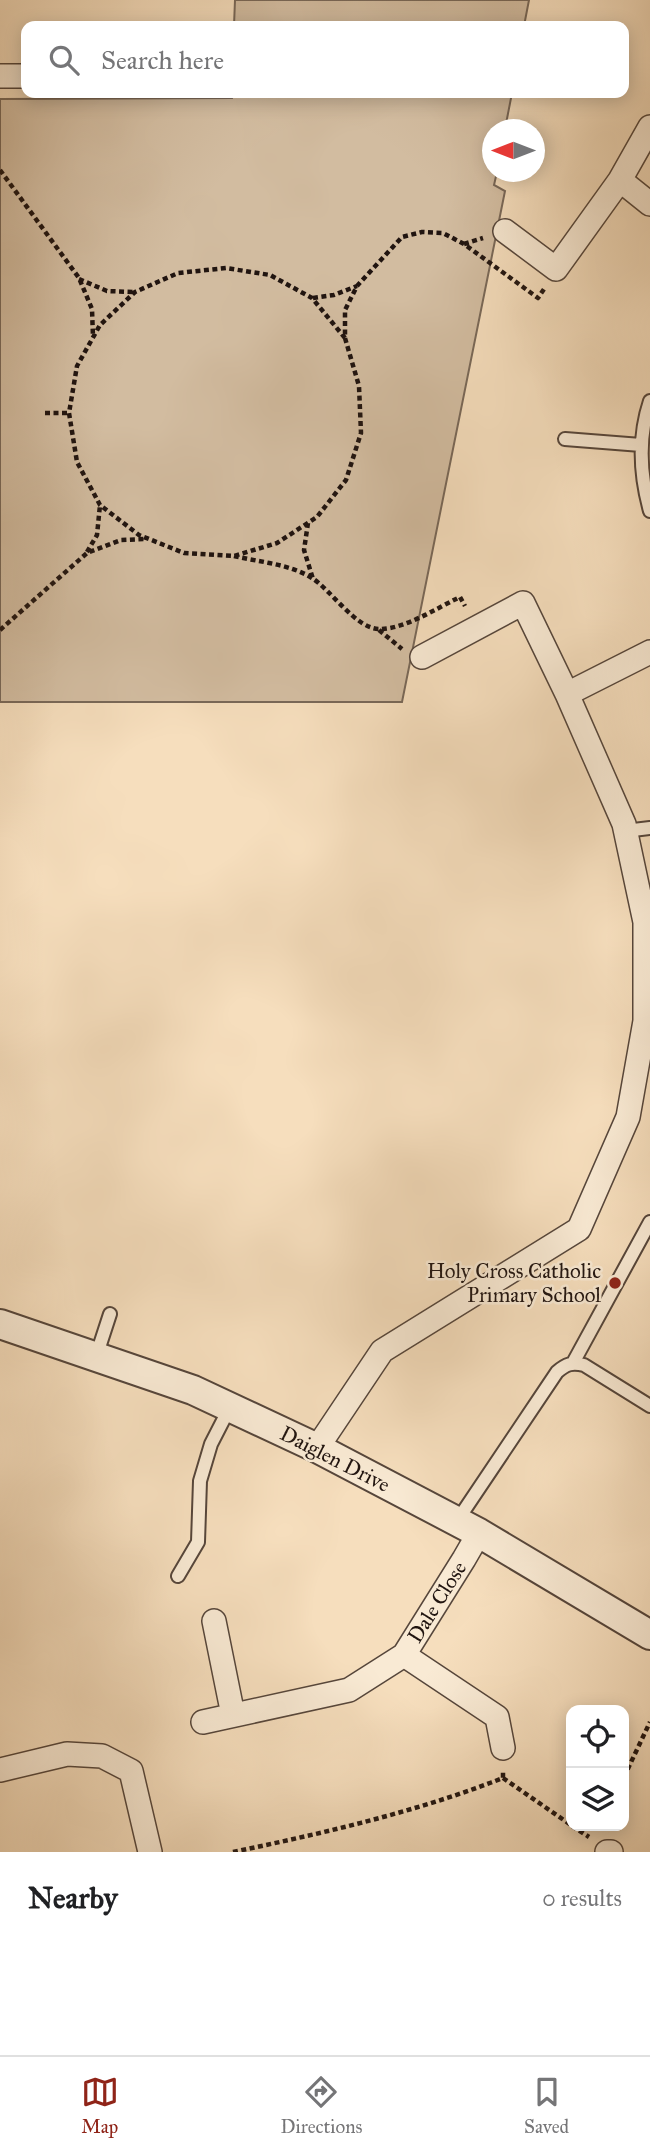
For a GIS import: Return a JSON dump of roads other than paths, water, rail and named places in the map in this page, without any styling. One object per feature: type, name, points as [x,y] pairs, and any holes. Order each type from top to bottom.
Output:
[{"type":"street","points":[[0,76],[21,76]]},
{"type":"street","points":[[506,231],[556,269],[620,180],[650,127]]},
{"type":"street","points":[[620,180],[650,204]]},
{"type":"street","points":[[317,1448],[382,1351],[579,1229],[628,1117],[645,1021],[645,922],[625,831],[523,603],[422,657]]},
{"type":"street","points":[[566,694],[650,652]]},
{"type":"street","name":"Daiglen Drive","points":[[0,1324],[193,1390],[317,1448],[468,1527],[650,1635]]},
{"type":"street","name":"Dale Close","points":[[468,1527],[464,1559],[404,1655],[498,1717],[503,1748]]},
{"type":"street","points":[[214,1621],[233,1716]]},
{"type":"street","points":[[203,1722],[349,1690],[404,1655]]},
{"type":"street","points":[[0,1770],[67,1754],[102,1756],[131,1771],[150,1852]]},
{"type":"lane","points":[[650,401],[641,445],[643,484],[650,511]]},
{"type":"lane","points":[[565,439],[641,445]]},
{"type":"lane","points":[[625,831],[650,828]]},
{"type":"lane","points":[[573,1363],[650,1222]]},
{"type":"lane","points":[[96,1357],[110,1314]]},
{"type":"lane","points":[[468,1527],[557,1372],[564,1366],[573,1363],[584,1365],[650,1406]]},
{"type":"lane","points":[[178,1576],[198,1542],[200,1481],[211,1444],[230,1407]]},
{"type":"place","name":"Holy Cross Catholic Primary School","points":[[615,1283]]}]
